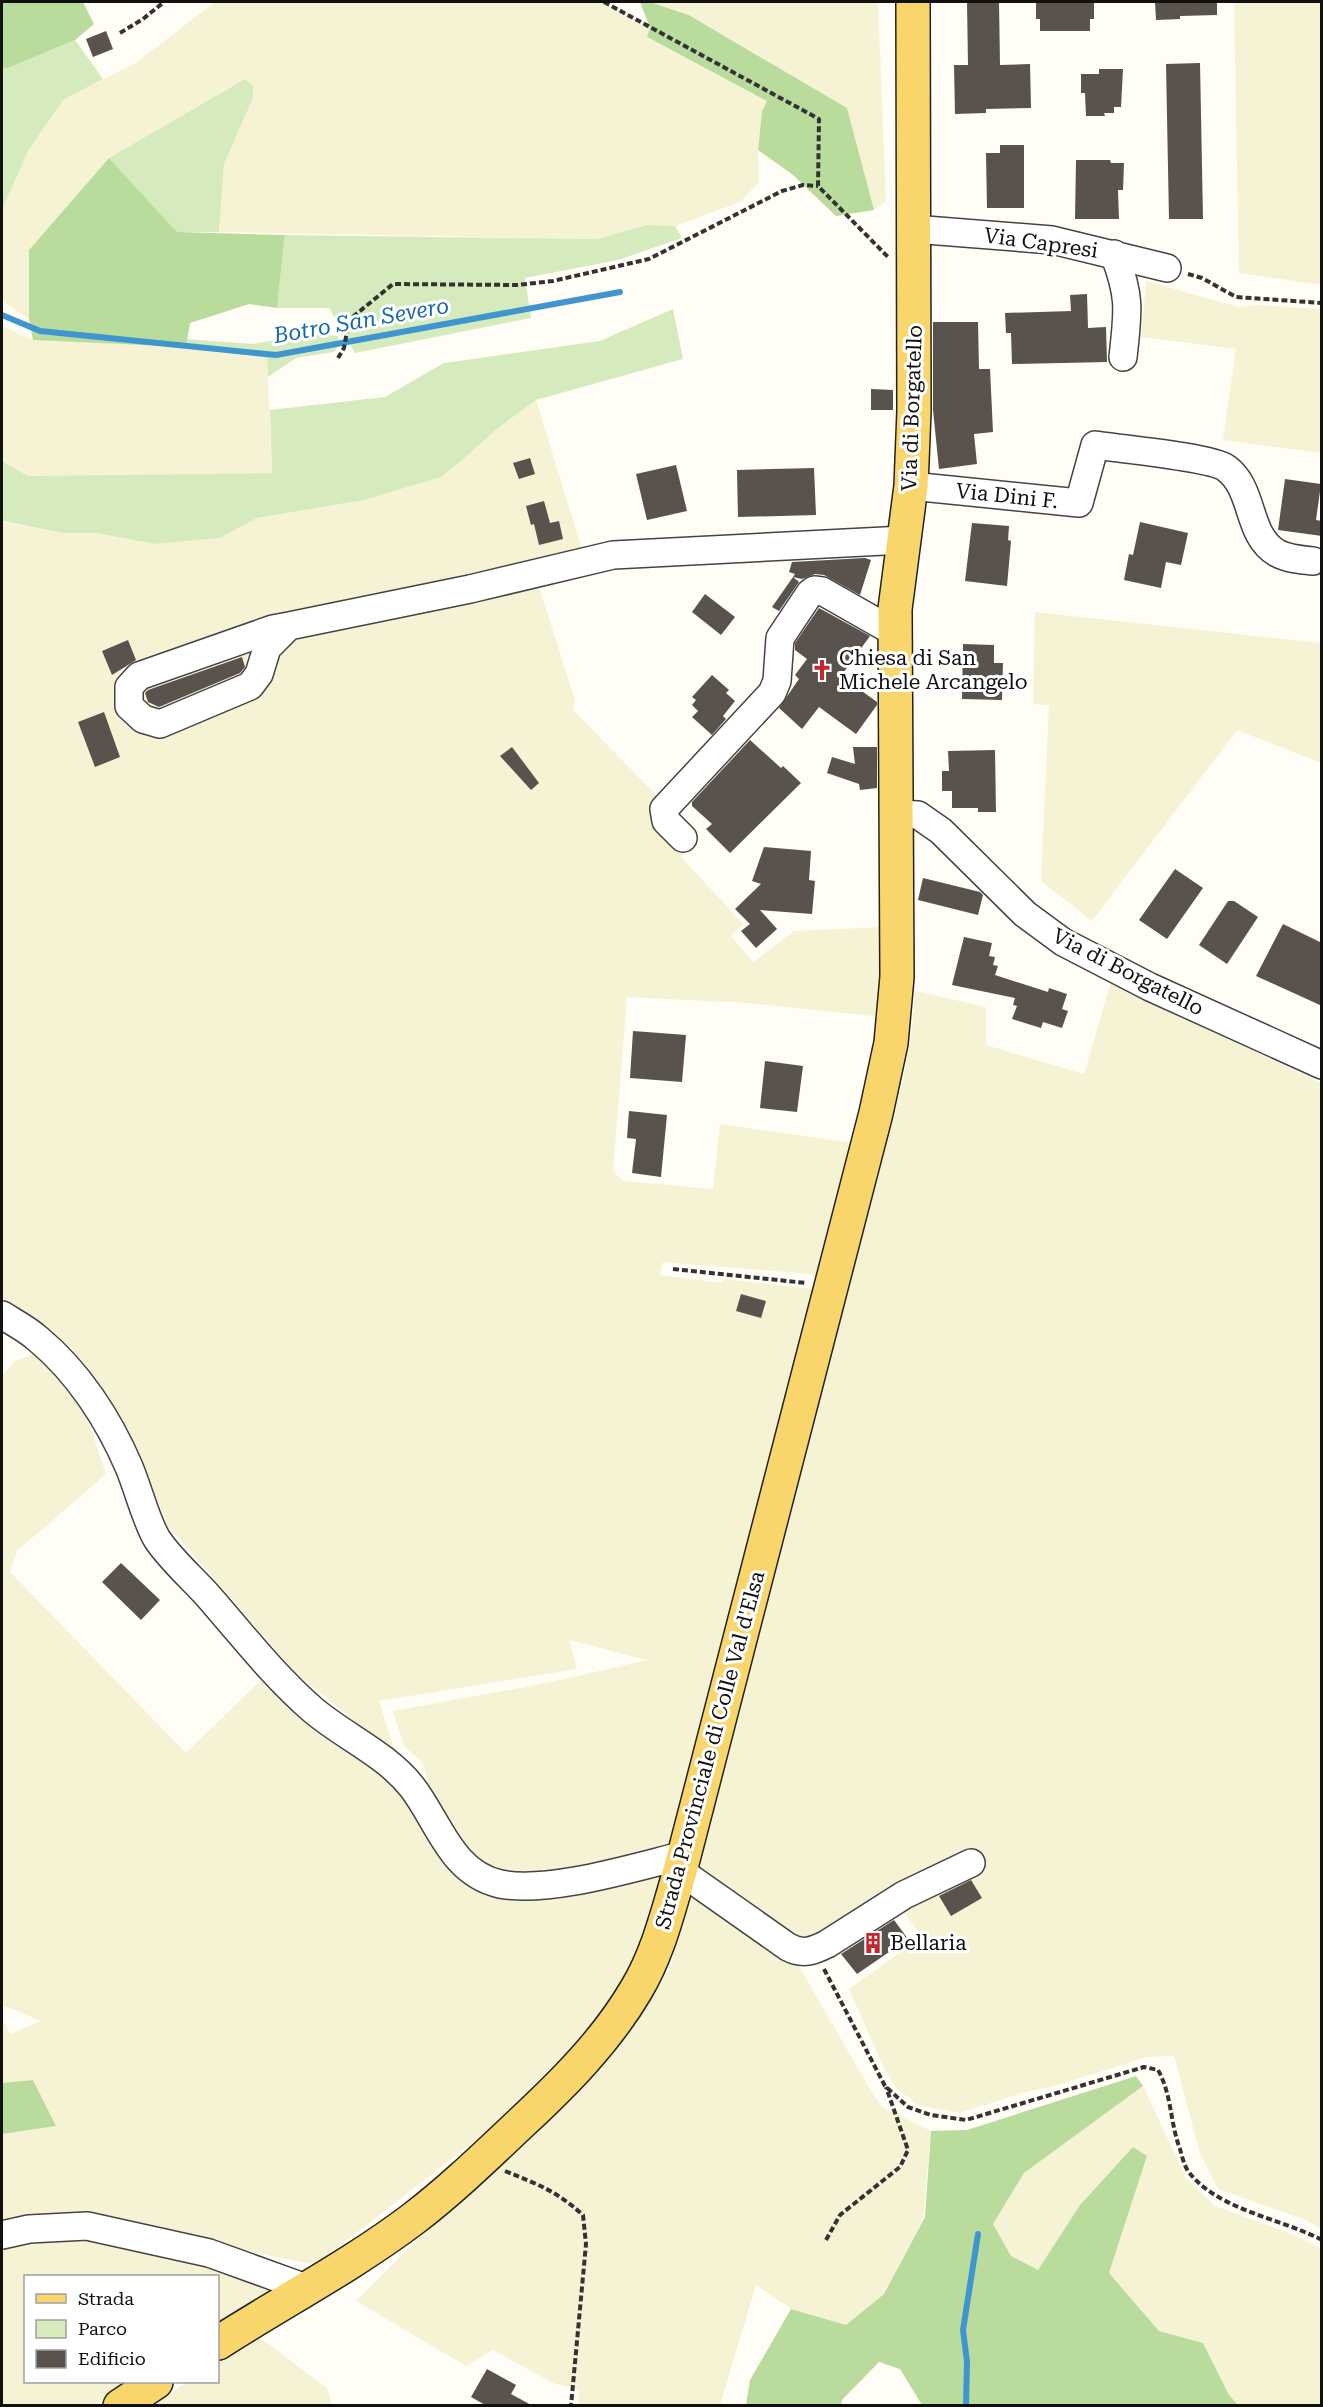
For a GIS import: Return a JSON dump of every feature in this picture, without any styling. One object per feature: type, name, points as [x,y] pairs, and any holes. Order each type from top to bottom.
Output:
[{"type":"main road","name":"Via di Borgatello","points":[[831,1286],[876,1113],[892,1036],[897,960],[894,632],[895,595],[911,486],[914,411],[913,2]]},
{"type":"main road","name":"Strada Provinciale di Colle Val d'Elsa","points":[[219,2342],[399,2230],[434,2202],[571,2075],[604,2038],[649,1966],[683,1863],[831,1286]]},
{"type":"main road","points":[[120,2406],[154,2383]]},
{"type":"street","name":"Via Capresi","points":[[913,229],[1052,240],[1167,268]]},
{"type":"street","points":[[1114,254],[1123,278],[1128,304],[1123,357]]},
{"type":"street","name":"Via Dini F.","points":[[911,486],[1079,503],[1095,445],[1218,463],[1235,475],[1242,485],[1257,527],[1270,548],[1293,558],[1313,561]]},
{"type":"street","points":[[289,626],[267,648],[259,674],[250,686],[160,724],[143,719],[129,706],[129,687],[139,676],[273,629],[470,589],[613,555],[904,540]]},
{"type":"street","points":[[682,838],[666,821],[664,809],[772,693],[777,681],[780,638],[810,593],[814,590],[822,591],[894,632]]},
{"type":"street","name":"Via di Borgatello","points":[[896,814],[918,815],[941,831],[1025,914],[1041,928],[1068,945],[1150,987],[1322,1065]]},
{"type":"street","points":[[2,1315],[37,1338],[60,1360],[99,1410],[128,1465],[157,1539],[287,1686],[314,1711],[387,1762],[412,1787],[442,1837],[459,1860],[479,1876],[500,1883],[526,1886],[683,1863],[788,1947],[801,1953],[813,1950],[904,1895],[971,1863]]},
{"type":"street","points":[[2,2235],[29,2229],[87,2226],[209,2253],[306,2288]]},
{"type":"path","points":[[120,33],[143,19],[164,2]]},
{"type":"path","points":[[604,2],[819,119],[818,186]]},
{"type":"path","points":[[338,358],[344,348],[349,320],[393,284],[535,283],[649,260],[782,191],[802,186],[818,186],[915,284]]},
{"type":"path","points":[[1167,268],[1202,278],[1236,297],[1322,303]]},
{"type":"path","points":[[673,1269],[831,1286]]},
{"type":"path","points":[[813,1950],[838,1993],[885,2086],[908,2150],[900,2167],[840,2215],[826,2240]]},
{"type":"path","points":[[885,2086],[908,2107],[931,2115],[966,2120],[1144,2067],[1158,2070],[1166,2084],[1176,2139],[1188,2170],[1217,2198],[1302,2230],[1322,2240]]},
{"type":"path","points":[[486,2155],[506,2171],[543,2185],[583,2215],[586,2244],[571,2406]]},
{"type":"shaded area","points":[[215,2],[604,2],[650,28],[648,38],[767,101],[762,111],[758,150],[759,182],[740,202],[675,226],[647,225],[597,239],[219,232],[224,164],[253,98],[245,79],[109,158],[29,250],[29,319],[2,301],[2,210],[28,151],[63,100],[137,62]]},
{"type":"shaded area","points":[[650,2],[878,2],[886,201],[874,210],[847,108],[690,15]]},
{"type":"shaded area","points":[[1234,2],[1321,2],[1321,285],[1239,273]]},
{"type":"shaded area","points":[[1146,281],[1239,307],[1257,305],[1321,309],[1321,453],[1223,440],[1236,349],[1141,337]]},
{"type":"shaded area","points":[[2,326],[33,340],[186,347],[267,358],[272,473],[28,476],[2,461]]},
{"type":"shaded area","points":[[536,400],[584,556],[537,581],[575,700],[573,710],[699,839],[681,857],[743,924],[731,936],[753,962],[794,931],[884,927],[882,1017],[747,1003],[627,997],[613,1171],[623,1181],[713,1189],[720,1124],[853,1143],[822,1275],[663,1262],[660,1275],[722,1283],[724,1279],[820,1290],[676,1832],[664,1848],[622,1861],[524,1879],[486,1870],[460,1850],[432,1802],[423,1763],[404,1746],[393,1711],[551,1682],[647,1660],[569,1640],[577,1669],[379,1701],[396,1755],[296,1673],[168,1526],[128,1430],[71,1347],[2,1300],[2,522],[63,533],[96,533],[155,544],[220,538],[257,518],[364,500],[441,477],[498,428]]},
{"type":"shaded area","points":[[1035,612],[1321,643],[1321,763],[1237,730],[1092,921],[1041,881],[1049,705],[1033,704]]},
{"type":"shaded area","points":[[1111,982],[1321,1083],[1321,2229],[1306,2220],[1218,2189],[1200,2153],[1174,2056],[1147,2057],[959,2113],[918,2105],[896,2088],[884,2068],[849,1989],[922,1937],[887,1888],[817,1941],[806,1944],[704,1874],[697,1866],[903,1081],[912,1029],[915,991],[986,1007],[986,1045],[1084,1074]]},
{"type":"shaded area","points":[[35,1354],[84,1408],[106,1474],[17,1551],[10,1572],[186,1753],[262,1679],[406,1790],[449,1859],[473,1889],[527,1892],[664,1871],[654,1892],[636,1970],[600,2019],[486,2132],[315,2265],[218,2245],[84,2212],[2,2227],[2,2134],[56,2126],[33,2080],[2,2083],[2,2019],[10,2034],[41,2021],[2,2005],[2,1376],[15,1361]]},
{"type":"shaded area","points":[[691,1891],[799,1966],[882,2107],[931,2131],[923,2220],[884,2294],[846,2325],[791,2309],[756,2285],[720,2405],[578,2405],[579,2390],[553,2383],[493,2350],[466,2366],[356,2301],[490,2167],[516,2147],[612,2054],[670,1969]]},
{"type":"shaded area","points":[[1143,2086],[1186,2178],[1215,2206],[1295,2235],[1321,2249],[1321,2405],[1238,2405],[1229,2395],[1203,2343],[1159,2331],[1109,2273],[1147,2157],[1133,2147],[1080,2205],[1038,2271],[1011,2256],[992,2224],[1024,2173]]},
{"type":"shaded area","points":[[90,2235],[272,2282],[272,2295],[219,2328],[219,2275],[24,2275],[24,2383],[128,2383],[95,2405],[2,2405],[2,2247],[26,2241]]},
{"type":"shaded area","points":[[258,2336],[327,2388],[332,2405],[150,2406],[185,2383],[219,2383],[219,2361]]},
{"type":"green space","points":[[2,2],[83,2],[94,24],[75,40],[6,69],[2,67]]},
{"type":"green space","points":[[640,2],[650,2],[689,15],[847,108],[874,210],[836,216],[793,175],[758,150],[762,111],[767,101],[647,37],[650,28]]},
{"type":"green space","points":[[75,40],[103,79],[63,100],[28,151],[2,210],[2,67],[6,69]]},
{"type":"green space","points":[[245,79],[253,86],[253,98],[224,164],[219,232],[177,232],[109,158]]},
{"type":"green space","points":[[109,158],[177,232],[285,235],[277,308],[249,304],[190,323],[186,347],[33,340],[29,319],[29,250]]},
{"type":"green space","points":[[647,225],[675,226],[682,238],[618,260],[525,278],[531,318],[355,353],[329,308],[277,308],[285,235],[597,239]]},
{"type":"green space","points":[[673,309],[683,359],[536,400],[498,428],[441,477],[364,500],[257,518],[220,538],[155,544],[96,533],[63,533],[2,521],[2,461],[28,476],[272,473],[270,410],[385,397],[444,363],[600,341]]},
{"type":"green space","points":[[313,334],[338,336],[339,346],[333,352],[296,358],[268,377],[267,358],[186,347],[187,339],[252,344]]},
{"type":"green space","points":[[1136,2076],[1143,2086],[1024,2173],[993,2224],[1011,2256],[1038,2270],[1080,2205],[1133,2147],[1147,2156],[1109,2273],[1159,2331],[1203,2343],[1229,2395],[1238,2405],[922,2405],[900,2369],[879,2362],[842,2400],[841,2405],[746,2405],[750,2380],[791,2309],[846,2325],[884,2294],[925,2217],[931,2131],[967,2130]]},
{"type":"green space","points":[[33,2080],[56,2126],[2,2134],[2,2083]]},
{"type":"building","points":[[967,2],[999,2],[1000,65],[1030,64],[1031,108],[986,109],[986,113],[955,114],[954,65],[968,65]]},
{"type":"building","points":[[1036,2],[1094,2],[1094,19],[1090,19],[1090,31],[1040,31],[1040,19],[1036,19]]},
{"type":"building","points":[[1155,2],[1217,2],[1217,15],[1180,16],[1180,19],[1156,20]]},
{"type":"building","points":[[106,31],[113,49],[93,57],[86,39]]},
{"type":"building","points":[[1200,63],[1203,219],[1169,219],[1166,64]]},
{"type":"building","points":[[1099,69],[1123,69],[1121,107],[1114,107],[1114,113],[1104,113],[1105,116],[1086,116],[1085,93],[1081,93],[1081,74],[1099,74]]},
{"type":"building","points":[[1000,145],[1024,145],[1024,208],[987,208],[986,153],[1000,153]]},
{"type":"building","points":[[1076,160],[1110,160],[1111,163],[1124,163],[1123,190],[1118,190],[1119,219],[1075,219]]},
{"type":"building","points":[[1087,294],[1088,328],[1106,327],[1107,362],[1012,364],[1011,333],[1006,333],[1005,313],[1071,311],[1070,295]]},
{"type":"building","points":[[933,322],[978,322],[979,369],[990,369],[993,432],[974,434],[977,464],[939,469],[933,410]]},
{"type":"building","points":[[871,389],[893,390],[893,410],[871,410]]},
{"type":"building","points":[[530,458],[535,474],[519,479],[513,463]]},
{"type":"building","points":[[676,465],[687,511],[647,520],[636,474]]},
{"type":"building","points":[[814,468],[816,515],[738,517],[737,470]]},
{"type":"building","points":[[1285,479],[1321,484],[1316,520],[1322,521],[1322,536],[1278,530]]},
{"type":"building","points":[[544,501],[550,523],[559,521],[563,539],[539,545],[534,524],[531,525],[526,506]]},
{"type":"building","points":[[1140,522],[1188,533],[1181,565],[1166,562],[1161,588],[1124,580],[1129,554],[1133,555]]},
{"type":"building","points":[[972,523],[1009,526],[1008,540],[1011,541],[1007,586],[965,581]]},
{"type":"building","points":[[865,558],[871,560],[860,595],[824,575],[815,574],[802,579],[793,577],[795,574],[789,572],[792,562]]},
{"type":"building","points":[[793,577],[799,582],[779,611],[772,607]]},
{"type":"building","points":[[705,594],[735,617],[721,635],[692,612]]},
{"type":"building","points":[[819,608],[870,636],[841,676],[877,702],[856,734],[819,707],[802,729],[779,708],[799,679],[795,675],[807,659],[795,650],[795,643]]},
{"type":"building","points":[[128,640],[136,660],[112,675],[102,651]]},
{"type":"building","points":[[963,644],[994,645],[994,663],[1003,663],[1002,700],[962,699]]},
{"type":"building","points":[[242,657],[245,667],[240,673],[159,707],[148,702],[145,693],[148,690]]},
{"type":"building","points":[[712,675],[729,690],[726,693],[735,701],[723,716],[726,719],[712,735],[692,717],[698,711],[692,705],[696,700],[692,697]]},
{"type":"building","points":[[104,712],[120,757],[95,767],[78,722]]},
{"type":"building","points":[[750,740],[801,783],[730,853],[706,829],[712,824],[692,806],[692,802]]},
{"type":"building","points":[[512,747],[539,783],[531,790],[500,756]]},
{"type":"building","points":[[853,747],[877,747],[877,788],[860,790],[859,784],[827,773],[832,757],[855,764]]},
{"type":"building","points":[[995,750],[996,812],[978,812],[978,808],[952,808],[952,791],[942,791],[942,771],[949,771],[948,751]]},
{"type":"building","points":[[764,847],[811,851],[809,880],[815,881],[812,914],[760,910],[777,929],[756,948],[741,931],[750,924],[735,909],[761,884],[752,881]]},
{"type":"building","points":[[1175,869],[1203,888],[1167,939],[1139,920]]},
{"type":"building","points":[[923,878],[980,892],[983,895],[978,915],[918,900]]},
{"type":"building","points":[[1228,901],[1234,901],[1258,917],[1227,964],[1199,945]]},
{"type":"building","points":[[1283,924],[1322,943],[1322,1006],[1256,976]]},
{"type":"building","points":[[964,937],[992,943],[989,956],[995,957],[993,965],[998,966],[995,975],[1048,992],[1049,988],[1067,994],[1062,1009],[1068,1011],[1062,1028],[1043,1022],[1041,1028],[1012,1019],[1017,1006],[1013,1005],[1015,998],[952,985]]},
{"type":"building","points":[[633,1031],[686,1035],[682,1082],[630,1078]]},
{"type":"building","points":[[765,1061],[803,1066],[797,1112],[760,1108]]},
{"type":"building","points":[[629,1111],[667,1115],[661,1177],[632,1173],[636,1139],[627,1138]]},
{"type":"building","points":[[741,1294],[766,1301],[761,1318],[736,1311]]},
{"type":"building","points":[[121,1563],[160,1600],[141,1620],[102,1582]]},
{"type":"building","points":[[971,1880],[982,1898],[951,1916],[939,1896]]},
{"type":"building","name":"Bellaria","points":[[894,1920],[908,1939],[857,1974],[841,1954]]},
{"type":"building","points":[[487,2369],[516,2385],[511,2394],[533,2406],[487,2406],[471,2397]]},
{"type":"waterway","name":"Botro San Severo","points":[[2,315],[40,331],[276,355],[620,292]]},
{"type":"waterway","points":[[966,2406],[967,2362],[963,2330],[978,2234]]},
{"type":"place","name":"Chiesa di San Michele Arcangelo","points":[[822,670]]},
{"type":"place","name":"Bellaria","points":[[873,1943]]}]
